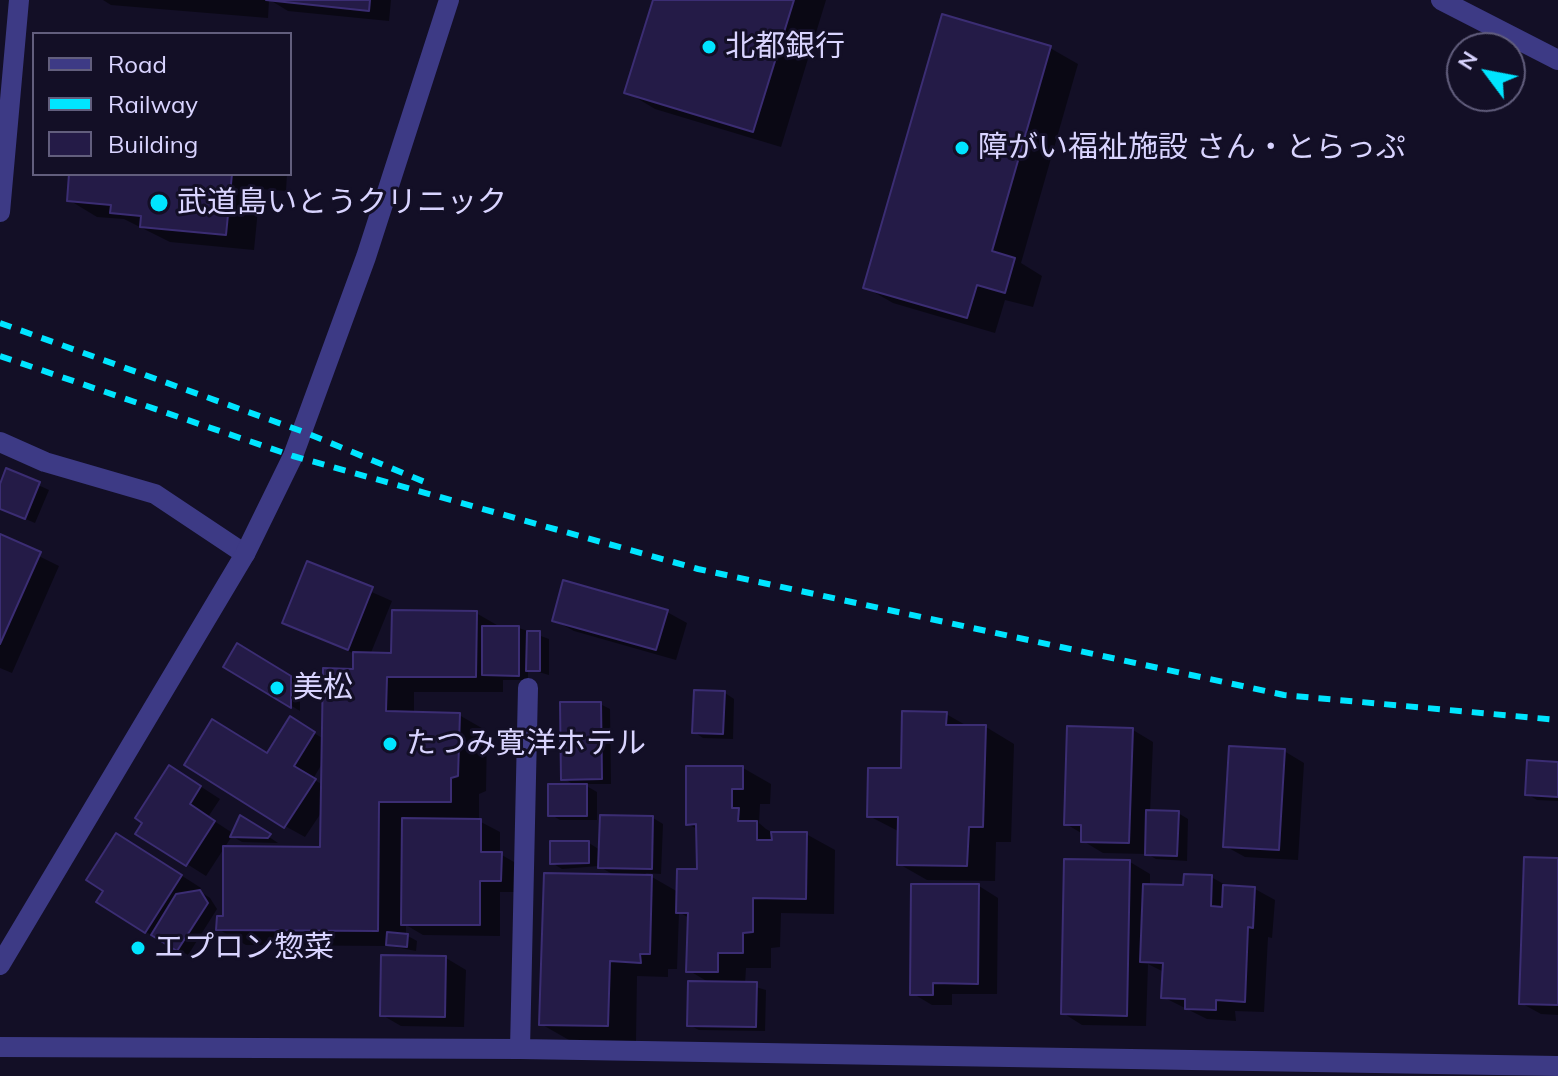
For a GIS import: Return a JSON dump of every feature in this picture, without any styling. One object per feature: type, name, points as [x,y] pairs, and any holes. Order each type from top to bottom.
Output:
[{"type":"street","points":[[0,212],[19,0]]},
{"type":"street","points":[[0,965],[245,554],[304,432],[366,257],[449,0]]},
{"type":"street","points":[[1441,0],[1558,60]]},
{"type":"street","points":[[0,442],[45,462],[155,494],[245,554]]},
{"type":"street","points":[[520,1049],[528,688]]},
{"type":"street","points":[[0,1047],[520,1049],[1558,1066]]},
{"type":"street","points":[[981,1076],[993,1058]]},
{"type":"building","points":[[266,0],[370,0],[369,11]]},
{"type":"building","name":"北都銀行","points":[[653,0],[794,0],[753,132],[624,93]]},
{"type":"building","name":"障がい福祉施設 さん・とらっぷ","points":[[942,14],[1051,46],[992,251],[1015,258],[1005,293],[977,285],[967,318],[863,288]]},
{"type":"building","name":"武道島いとうクリニック","points":[[69,176],[232,176],[226,235],[140,227],[141,216],[110,213],[111,205],[67,201]]},
{"type":"building","points":[[6,468],[40,482],[25,519],[0,509],[0,484]]},
{"type":"building","points":[[0,534],[41,552],[0,644]]},
{"type":"building","points":[[307,561],[373,587],[348,650],[282,623]]},
{"type":"building","points":[[563,580],[668,610],[656,650],[552,621]]},
{"type":"building","name":"たつみ寛洋ホテル","points":[[392,610],[477,611],[476,677],[387,677],[386,711],[460,713],[458,776],[451,778],[451,802],[379,802],[378,931],[216,930],[217,916],[223,916],[223,846],[320,847],[323,668],[353,669],[353,652],[391,653]]},
{"type":"building","points":[[482,626],[519,626],[519,676],[482,675]]},
{"type":"building","points":[[527,631],[540,631],[540,671],[526,671]]},
{"type":"building","points":[[237,643],[291,676],[291,708],[223,667]]},
{"type":"building","points":[[694,690],[725,691],[723,734],[692,733]]},
{"type":"building","points":[[560,702],[601,702],[602,779],[561,780]]},
{"type":"building","points":[[902,711],[947,712],[946,725],[986,725],[983,827],[969,827],[967,866],[897,865],[898,817],[867,817],[868,768],[901,768]]},
{"type":"building","points":[[290,716],[315,732],[294,766],[316,779],[284,828],[184,765],[212,719],[267,753]]},
{"type":"building","points":[[1067,726],[1133,728],[1129,843],[1081,842],[1081,825],[1064,825]]},
{"type":"building","points":[[1229,746],[1285,749],[1279,850],[1223,847]]},
{"type":"building","points":[[1527,760],[1558,762],[1558,797],[1525,795]]},
{"type":"building","points":[[169,765],[201,786],[190,804],[215,821],[186,866],[135,834],[142,823],[135,818]]},
{"type":"building","points":[[686,766],[743,766],[743,789],[732,789],[732,808],[739,808],[738,821],[757,821],[757,840],[772,840],[771,832],[807,832],[806,899],[753,898],[753,932],[743,933],[743,953],[718,953],[718,972],[686,972],[688,913],[676,913],[677,869],[697,869],[696,824],[686,825]]},
{"type":"building","points":[[548,784],[587,784],[587,816],[548,816]]},
{"type":"building","points":[[1146,810],[1179,811],[1177,856],[1145,855]]},
{"type":"building","points":[[240,815],[271,834],[268,838],[230,837]]},
{"type":"building","points":[[600,815],[653,816],[652,869],[598,868]]},
{"type":"building","points":[[402,818],[481,819],[481,852],[502,852],[501,881],[480,881],[480,925],[401,925]]},
{"type":"building","points":[[116,833],[182,875],[145,933],[96,902],[103,891],[86,880]]},
{"type":"building","points":[[550,841],[589,841],[589,863],[550,864]]},
{"type":"building","points":[[1524,857],[1558,858],[1558,1005],[1519,1004]]},
{"type":"building","points":[[1064,859],[1130,860],[1127,1016],[1061,1014]]},
{"type":"building","points":[[544,873],[652,875],[650,954],[640,954],[641,963],[610,961],[608,1026],[539,1025]]},
{"type":"building","points":[[1184,874],[1212,875],[1211,906],[1222,907],[1223,885],[1255,887],[1253,928],[1248,927],[1245,1002],[1216,1000],[1216,1010],[1185,1009],[1185,999],[1161,998],[1163,963],[1140,962],[1143,884],[1183,885]]},
{"type":"building","points":[[911,884],[979,884],[978,984],[933,983],[933,995],[910,995]]},
{"type":"building","points":[[200,890],[208,903],[177,951],[151,935],[176,894]]},
{"type":"building","points":[[387,932],[408,934],[407,947],[386,945]]},
{"type":"building","points":[[381,955],[446,956],[445,1017],[380,1016]]},
{"type":"building","points":[[688,981],[757,982],[756,1027],[687,1026]]},
{"type":"railway","points":[[0,323],[304,432],[432,485]]},
{"type":"railway","points":[[0,356],[293,456],[698,569],[1284,695],[1558,720]]},
{"type":"place","name":"北都銀行","points":[[709,47]]},
{"type":"place","name":"障がい福祉施設 さん・とらっぷ","points":[[962,148]]},
{"type":"place","name":"武道島いとうクリニック","points":[[159,203]]},
{"type":"place","name":"美松","points":[[277,688]]},
{"type":"place","name":"たつみ寛洋ホテル","points":[[390,744]]},
{"type":"place","name":"エプロン惣菜","points":[[138,948]]}]
